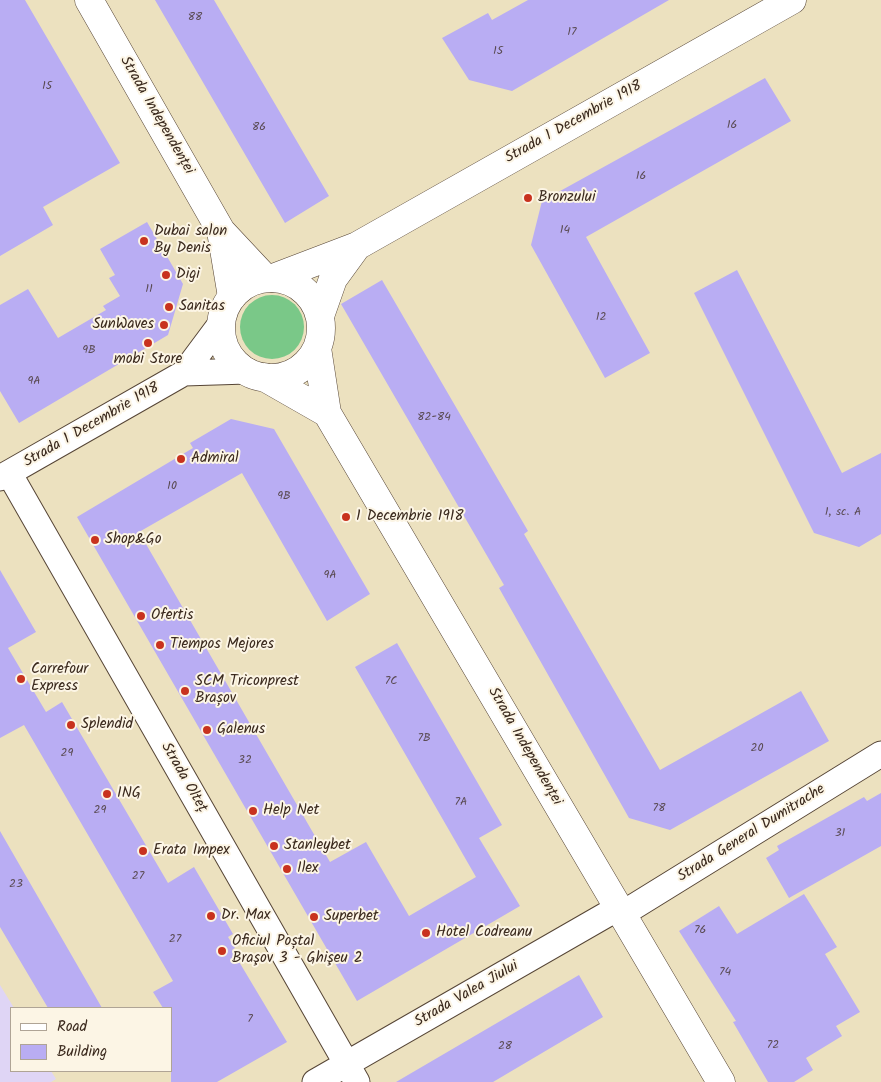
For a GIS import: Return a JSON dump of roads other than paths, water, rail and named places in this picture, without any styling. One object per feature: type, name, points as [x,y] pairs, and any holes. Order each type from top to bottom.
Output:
[{"type":"main road","name":"Strada Independenței","points":[[89,0],[221,231],[269,278]]},
{"type":"main road","name":"Strada 1 Decembrie 1918","points":[[269,278],[357,246],[792,0]]},
{"type":"main road","name":"Strada Independenței","points":[[221,231],[227,309]]},
{"type":"main road","name":"Strada 1 Decembrie 1918","points":[[320,316],[325,297],[334,279],[357,246]]},
{"type":"main road","points":[[269,278],[294,283],[306,292],[315,303],[320,316],[322,332],[317,348],[308,362],[296,372],[280,377],[255,374],[235,362],[227,350],[222,336],[227,309],[246,285],[269,278]]},
{"type":"main road","name":"Strada Independenței","points":[[317,348],[327,413],[721,1082]]},
{"type":"main road","name":"Strada Independenței","points":[[255,374],[327,413]]},
{"type":"street","name":"Strada 1 Decembrie 1918","points":[[4,476],[184,372],[227,309]]},
{"type":"street","name":"Strada 1 Decembrie 1918","points":[[184,372],[255,374]]},
{"type":"street","name":"Strada Olteț","points":[[4,476],[352,1073]]},
{"type":"street","name":"Strada General Dumitrache","points":[[620,911],[881,754]]},
{"type":"street","name":"Strada Valea Jiului","points":[[315,1082],[352,1073],[620,911]]},
{"type":"place","name":"Bronzului","points":[[528,198]]},
{"type":"place","name":"Dubai salon By Denis","points":[[144,241]]},
{"type":"place","name":"Digi","points":[[166,275]]},
{"type":"place","name":"Sanitas","points":[[169,307]]},
{"type":"place","name":"SunWaves","points":[[164,325]]},
{"type":"place","name":"mobi Store","points":[[148,343]]},
{"type":"place","name":"Admiral","points":[[181,459]]},
{"type":"place","name":"1 Decembrie 1918","points":[[346,517]]},
{"type":"place","name":"Shop&Go","points":[[95,540]]},
{"type":"place","name":"Ofertis","points":[[141,616]]},
{"type":"place","name":"Tiempos Mejores","points":[[160,645]]},
{"type":"place","name":"Carrefour Express","points":[[21,679]]},
{"type":"place","name":"SCM Triconprest Brașov","points":[[185,691]]},
{"type":"place","name":"Splendid","points":[[71,725]]},
{"type":"place","name":"Galenus","points":[[207,730]]},
{"type":"place","name":"ING","points":[[107,794]]},
{"type":"place","name":"Help Net","points":[[253,811]]},
{"type":"place","name":"Stanleybet","points":[[274,846]]},
{"type":"place","name":"Erata Impex","points":[[143,851]]},
{"type":"place","name":"Ilex","points":[[287,869]]},
{"type":"place","name":"Dr. Max","points":[[211,916]]},
{"type":"place","name":"Superbet","points":[[314,917]]},
{"type":"place","name":"Hotel Codreanu","points":[[426,933]]},
{"type":"place","name":"Oficiul Poștal Braşov 3 - Ghişeu 2","points":[[222,951]]}]
